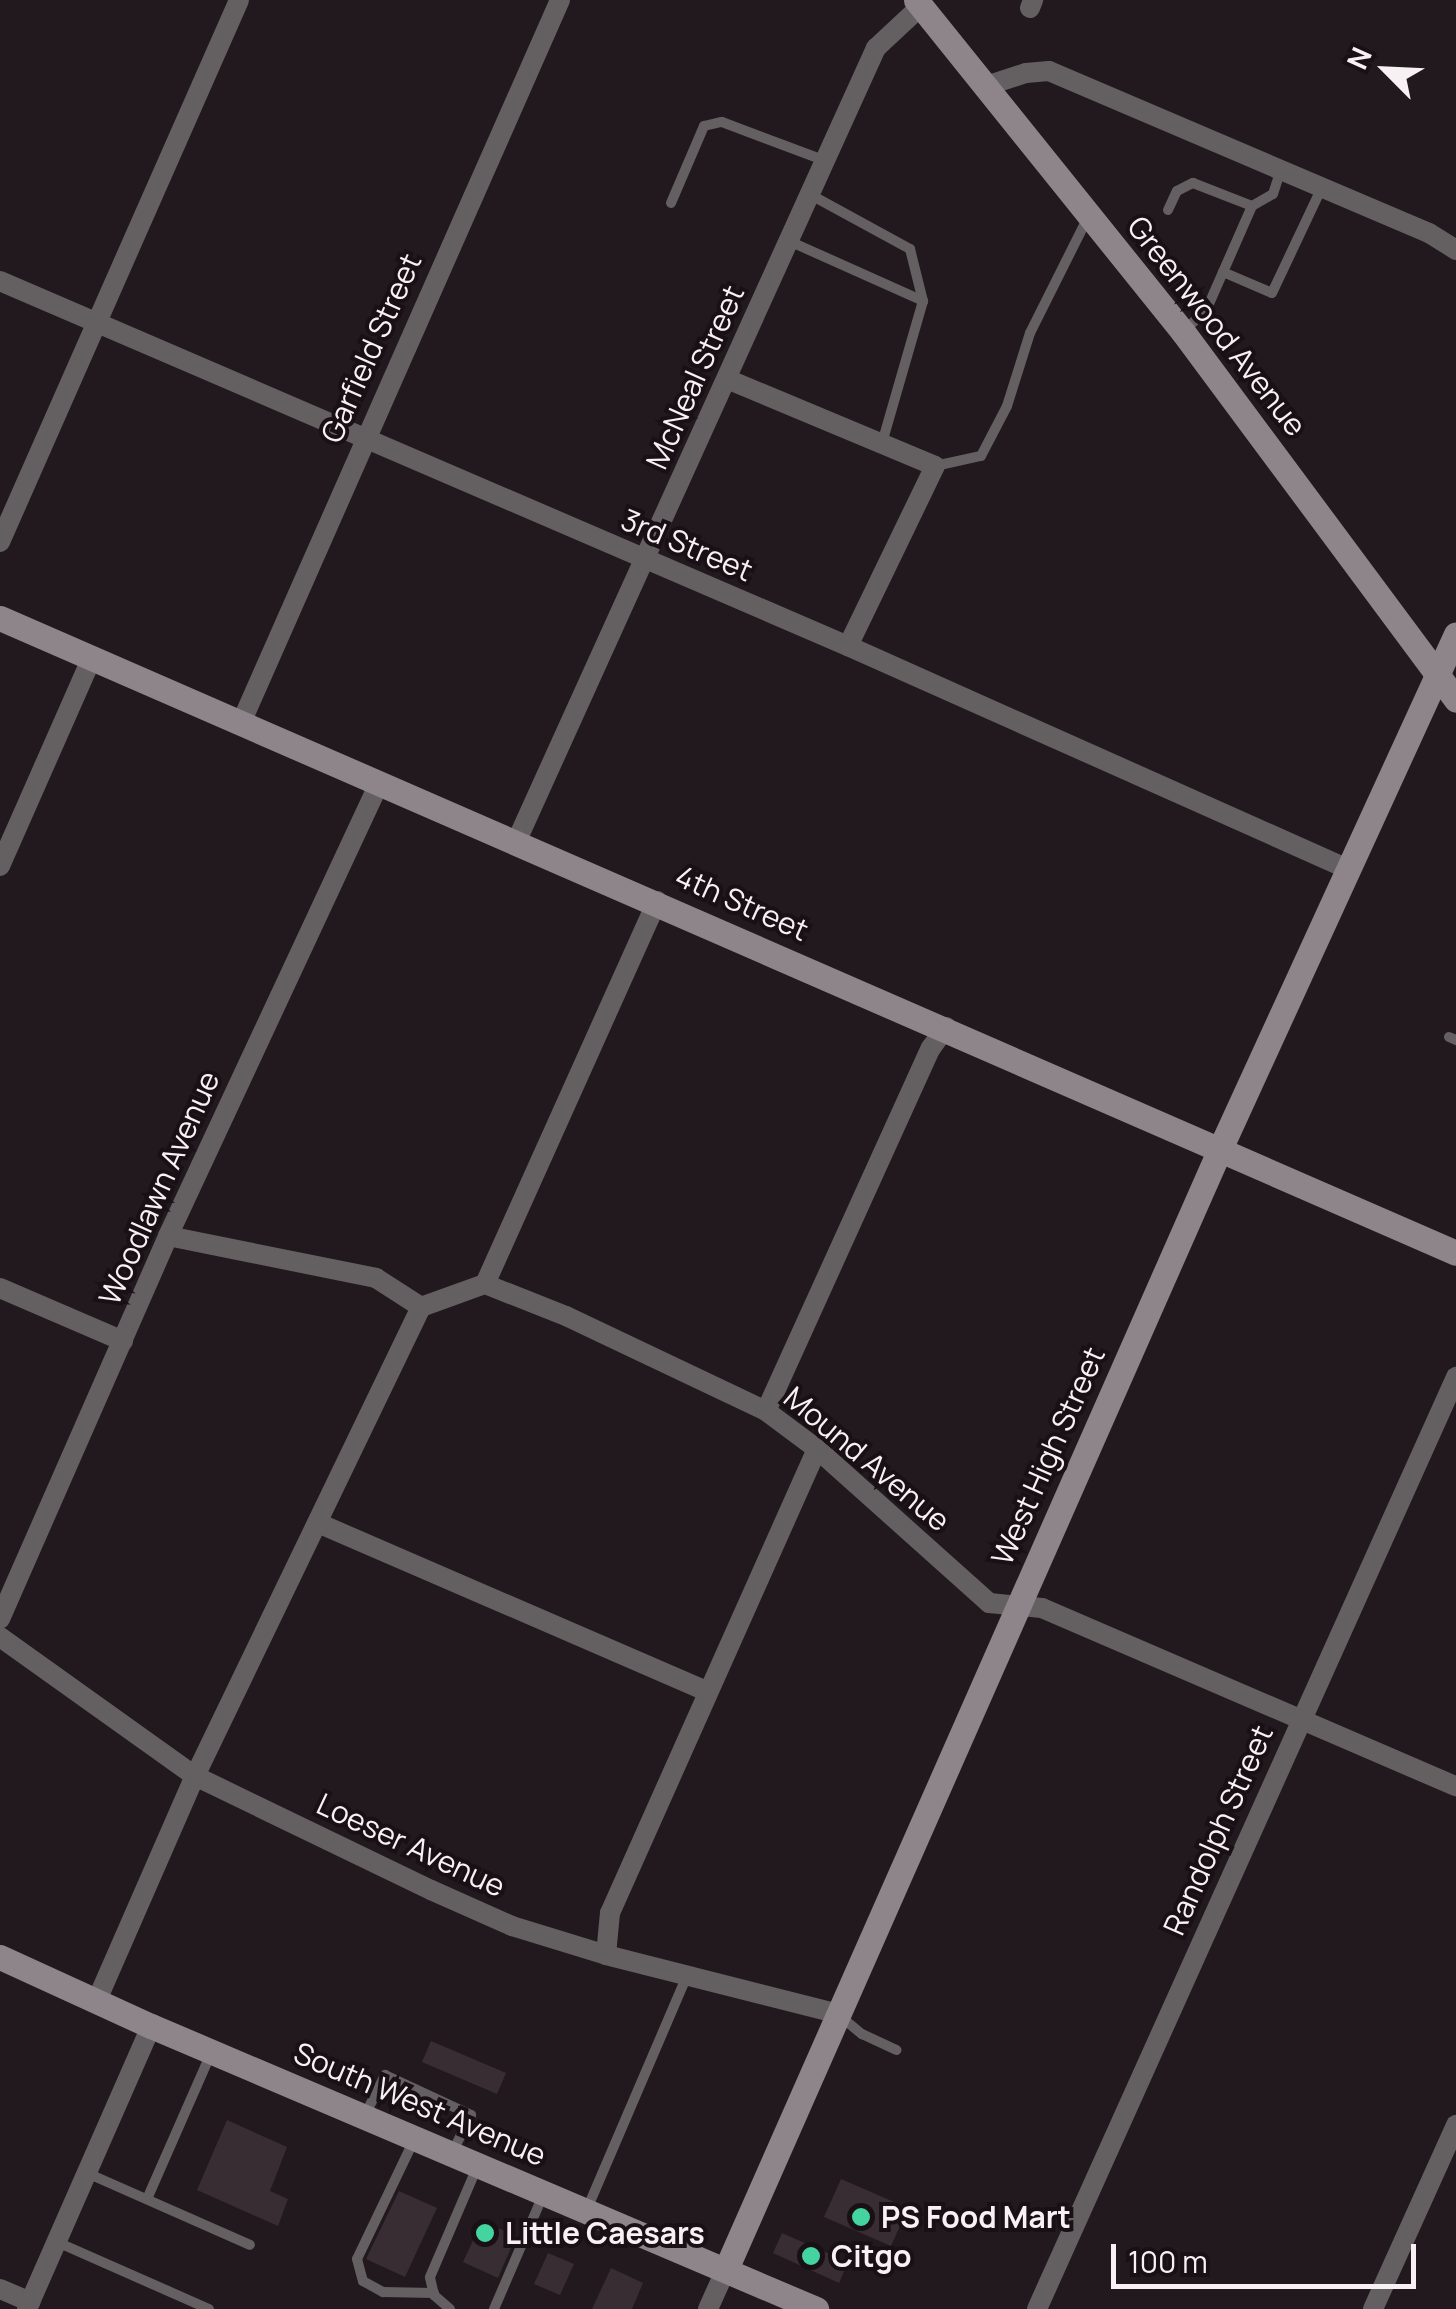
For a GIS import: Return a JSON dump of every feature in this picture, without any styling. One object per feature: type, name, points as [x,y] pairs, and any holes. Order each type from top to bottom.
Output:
[{"type":"street","points":[[0,542],[239,0]]},
{"type":"street","name":"Garfield Street","points":[[241,723],[362,440],[560,0]]},
{"type":"street","name":"Greenwood Avenue","points":[[919,3],[1182,332],[1439,672],[1456,700]]},
{"type":"street","name":"McNeal Street","points":[[518,840],[876,48],[919,3]]},
{"type":"street","points":[[986,86],[1026,72],[1048,72],[1322,186],[1429,233],[1456,250]]},
{"type":"street","name":"3rd Street","points":[[0,281],[848,646],[1348,869]]},
{"type":"street","points":[[727,378],[935,466],[848,646]]},
{"type":"street","name":"4th Street","points":[[0,618],[378,784],[518,840],[1456,1252]]},
{"type":"street","name":"West High Street","points":[[708,2309],[1220,1149],[1456,634]]},
{"type":"street","points":[[0,866],[92,657]]},
{"type":"street","name":"Woodlawn Avenue","points":[[0,1618],[168,1236],[378,784]]},
{"type":"street","points":[[97,2000],[195,1776],[421,1306],[486,1284],[657,901]]},
{"type":"street","points":[[766,1410],[930,1048],[946,1027]]},
{"type":"street","points":[[168,1236],[376,1278],[421,1306]]},
{"type":"street","name":"Mound Avenue","points":[[486,1284],[653,1355],[766,1410],[817,1450],[989,1603],[1042,1608],[1456,1786]]},
{"type":"street","points":[[0,1288],[123,1342]]},
{"type":"street","name":"Randolph Street","points":[[1036,2309],[1456,1377]]},
{"type":"street","points":[[606,1955],[610,1913],[706,1690],[817,1450]]},
{"type":"street","points":[[318,1522],[706,1690]]},
{"type":"street","name":"Loeser Avenue","points":[[0,1637],[195,1776],[496,1919],[606,1955],[839,2014]]},
{"type":"street","name":"South West Avenue","points":[[0,1957],[151,2026],[726,2269],[774,2300],[816,2309]]},
{"type":"street","points":[[0,2289],[28,2306],[151,2026]]},
{"type":"street","points":[[1373,2309],[1456,2125]]},
{"type":"lane","points":[[671,203],[704,126],[722,122],[826,161]]},
{"type":"lane","points":[[1182,332],[1206,312],[1252,206],[1272,194],[1281,169]]},
{"type":"lane","points":[[1168,210],[1177,191],[1193,182],[1252,206]]},
{"type":"lane","points":[[1223,272],[1272,292],[1322,186]]},
{"type":"lane","points":[[811,195],[910,249],[923,301],[882,443]]},
{"type":"lane","points":[[935,466],[981,456],[1007,406],[1030,332],[1089,214]]},
{"type":"lane","points":[[789,242],[923,301]]},
{"type":"lane","points":[[586,2210],[688,1976]]},
{"type":"lane","points":[[839,2014],[862,2034],[896,2050]]},
{"type":"lane","points":[[146,2199],[212,2052]]},
{"type":"lane","points":[[365,2116],[384,2075],[470,2115],[452,2153]]},
{"type":"lane","points":[[415,2138],[357,2259],[363,2280],[383,2292],[434,2293]]},
{"type":"lane","points":[[450,2309],[434,2293],[430,2277],[478,2164]]},
{"type":"lane","points":[[87,2173],[250,2245]]},
{"type":"lane","points":[[494,2309],[544,2192]]},
{"type":"lane","points":[[56,2242],[209,2309]]},
{"type":"building","points":[[431,2041],[506,2073],[497,2094],[422,2062]]},
{"type":"building","points":[[227,2120],[287,2147],[270,2191],[288,2199],[278,2226],[197,2190]]},
{"type":"building","points":[[841,2179],[908,2208],[891,2246],[824,2217]]},
{"type":"building","points":[[399,2191],[437,2208],[405,2277],[366,2259]]},
{"type":"building","points":[[482,2221],[516,2236],[498,2278],[463,2262]]},
{"type":"building","points":[[782,2233],[848,2262],[839,2283],[773,2253]]},
{"type":"building","points":[[548,2253],[574,2264],[560,2295],[534,2284]]},
{"type":"building","points":[[611,2268],[643,2283],[632,2309],[592,2309]]},
{"type":"place","name":"PS Food Mart","points":[[861,2217]]},
{"type":"place","name":"Little Caesars","points":[[485,2233]]},
{"type":"place","name":"Citgo","points":[[811,2256]]}]
